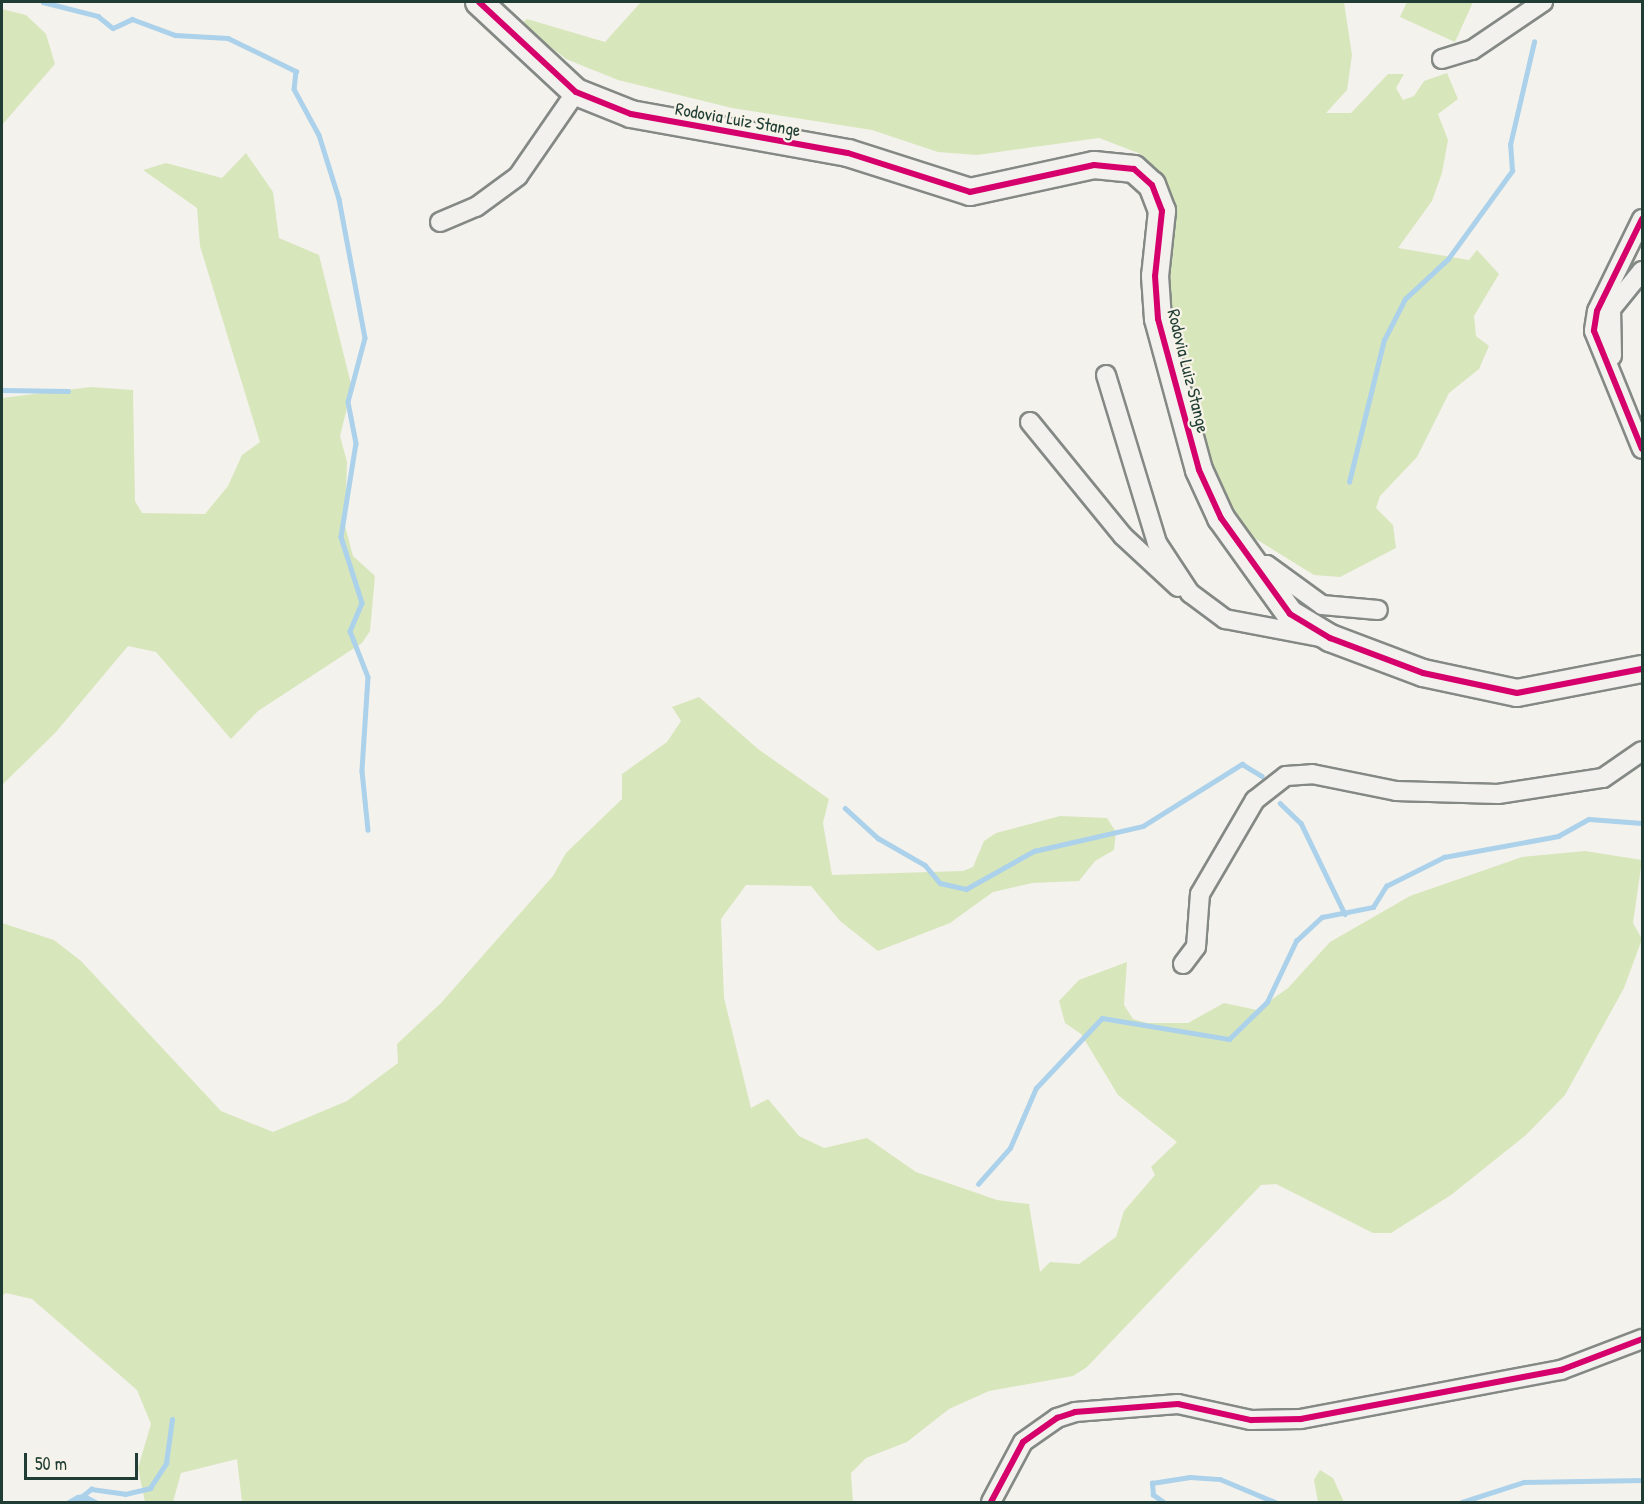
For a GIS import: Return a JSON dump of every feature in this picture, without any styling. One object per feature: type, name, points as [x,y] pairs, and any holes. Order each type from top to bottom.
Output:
[{"type":"street","name":"Rodovia Luiz Stange","points":[[479,2],[576,92],[631,114],[848,153],[970,192],[1094,165],[1123,164],[1143,174],[1162,211],[1155,295],[1170,373],[1209,496],[1254,568],[1290,614],[1330,638],[1423,673],[1517,693],[1642,669]]},
{"type":"street","points":[[1442,59],[1472,50],[1543,2]]},
{"type":"street","points":[[440,222],[476,207],[518,176],[576,92]]},
{"type":"street","points":[[1642,219],[1597,311],[1594,331],[1642,449]]},
{"type":"street","points":[[1624,406],[1607,329],[1611,309],[1642,271]]},
{"type":"street","points":[[1106,375],[1157,543],[1190,593]]},
{"type":"street","points":[[1030,422],[1131,544],[1175,586],[1190,593],[1225,619],[1330,638]]},
{"type":"street","points":[[1254,568],[1267,565],[1322,605],[1378,610]]},
{"type":"street","points":[[1183,964],[1196,947],[1200,894],[1255,800],[1286,776],[1312,774],[1396,791],[1498,794],[1603,778],[1642,751]]},
{"type":"street","points":[[991,1503],[1023,1442],[1057,1418],[1075,1412],[1178,1404],[1251,1420],[1301,1419],[1561,1370],[1642,1339]]},
{"type":"green space","points":[[641,2],[1344,2],[1352,55],[1347,90],[1326,113],[1351,113],[1388,74],[1404,74],[1396,88],[1403,100],[1414,96],[1424,81],[1447,73],[1458,99],[1438,114],[1448,140],[1442,173],[1432,201],[1398,248],[1469,260],[1477,250],[1499,274],[1474,316],[1476,336],[1489,346],[1479,369],[1449,393],[1417,457],[1380,496],[1376,508],[1393,525],[1396,548],[1340,577],[1314,575],[1235,526],[1172,366],[1160,190],[1141,154],[1099,138],[977,155],[938,152],[872,130],[732,108],[618,80],[566,59],[521,24],[527,19],[605,42]]},
{"type":"green space","points":[[1407,2],[1473,2],[1455,42],[1400,17]]},
{"type":"green space","points":[[2,9],[26,15],[46,34],[55,64],[2,125]]},
{"type":"green space","points":[[246,153],[273,192],[279,238],[319,255],[352,388],[340,436],[347,462],[345,526],[353,556],[375,576],[370,631],[362,643],[258,711],[231,739],[156,652],[128,646],[56,732],[2,785],[2,398],[91,387],[133,390],[135,501],[142,513],[205,514],[228,486],[242,455],[260,442],[200,246],[197,208],[143,170],[166,163],[222,178]]},
{"type":"green space","points":[[699,697],[758,749],[829,799],[823,823],[832,875],[963,871],[973,867],[984,841],[996,833],[1060,816],[1107,818],[1116,832],[1114,850],[1095,861],[1079,881],[1032,883],[993,892],[950,923],[878,951],[840,921],[811,886],[746,885],[721,919],[724,998],[751,1108],[768,1099],[799,1136],[824,1148],[867,1138],[916,1172],[997,1200],[1029,1204],[1040,1272],[1050,1262],[1079,1264],[1116,1237],[1124,1211],[1155,1175],[1151,1167],[1177,1142],[1118,1095],[1081,1034],[1065,1023],[1059,1001],[1079,980],[1127,962],[1124,1005],[1133,1019],[1147,1023],[1188,1023],[1224,1003],[1257,1010],[1288,988],[1330,942],[1410,896],[1522,857],[1585,851],[1642,860],[1633,923],[1642,939],[1624,988],[1565,1095],[1526,1135],[1451,1195],[1391,1233],[1373,1233],[1276,1184],[1261,1185],[1087,1367],[1073,1376],[989,1391],[949,1409],[907,1442],[866,1458],[851,1473],[853,1502],[242,1502],[237,1459],[181,1473],[173,1502],[145,1502],[138,1468],[151,1424],[137,1390],[32,1299],[6,1293],[2,1296],[2,923],[54,940],[81,961],[221,1111],[273,1132],[347,1101],[398,1063],[397,1044],[441,1003],[553,876],[566,853],[622,799],[622,774],[667,742],[681,721],[672,707]]},
{"type":"green space","points":[[1320,1470],[1333,1478],[1344,1502],[1318,1502],[1314,1480]]},
{"type":"water","points":[[85,1494],[100,1502],[65,1502],[77,1495]]},
{"type":"waterway","points":[[43,2],[98,16],[113,28],[132,19],[175,35],[228,38],[296,71],[294,89],[319,135],[339,199],[365,338],[348,402],[356,443],[341,537],[362,603],[350,631],[368,677],[362,771],[368,830]]},
{"type":"waterway","points":[[1349,482],[1384,340],[1405,299],[1448,259],[1512,171],[1510,145],[1534,42]]},
{"type":"waterway","points":[[2,390],[68,391]]},
{"type":"waterway","points":[[845,808],[878,838],[925,865],[940,883],[966,889],[1034,851],[1143,826],[1242,764],[1262,776]]},
{"type":"waterway","points":[[1280,803],[1301,823],[1345,914]]},
{"type":"waterway","points":[[978,1184],[1010,1148],[1036,1088],[1102,1018],[1229,1039],[1267,1002],[1296,941],[1322,917],[1373,907],[1386,886],[1444,857],[1558,836],[1589,819],[1642,823]]},
{"type":"waterway","points":[[75,1502],[91,1489],[125,1494],[150,1488],[166,1463],[172,1419]]},
{"type":"waterway","points":[[1163,1502],[1153,1495],[1152,1483],[1190,1477],[1220,1479],[1275,1502]]},
{"type":"waterway","points":[[1462,1502],[1524,1482],[1642,1480]]},
{"type":"cycle path","points":[[479,2],[576,92],[631,114],[848,153],[970,192],[1094,165],[1134,169],[1152,185],[1162,211],[1155,276],[1158,319],[1199,470],[1221,518],[1290,614],[1330,638],[1423,673],[1517,693],[1642,669]]},
{"type":"cycle path","points":[[1642,219],[1597,311],[1594,331],[1642,449]]},
{"type":"cycle path","points":[[991,1502],[1023,1442],[1057,1418],[1075,1412],[1178,1404],[1251,1420],[1301,1419],[1561,1370],[1642,1339]]}]
